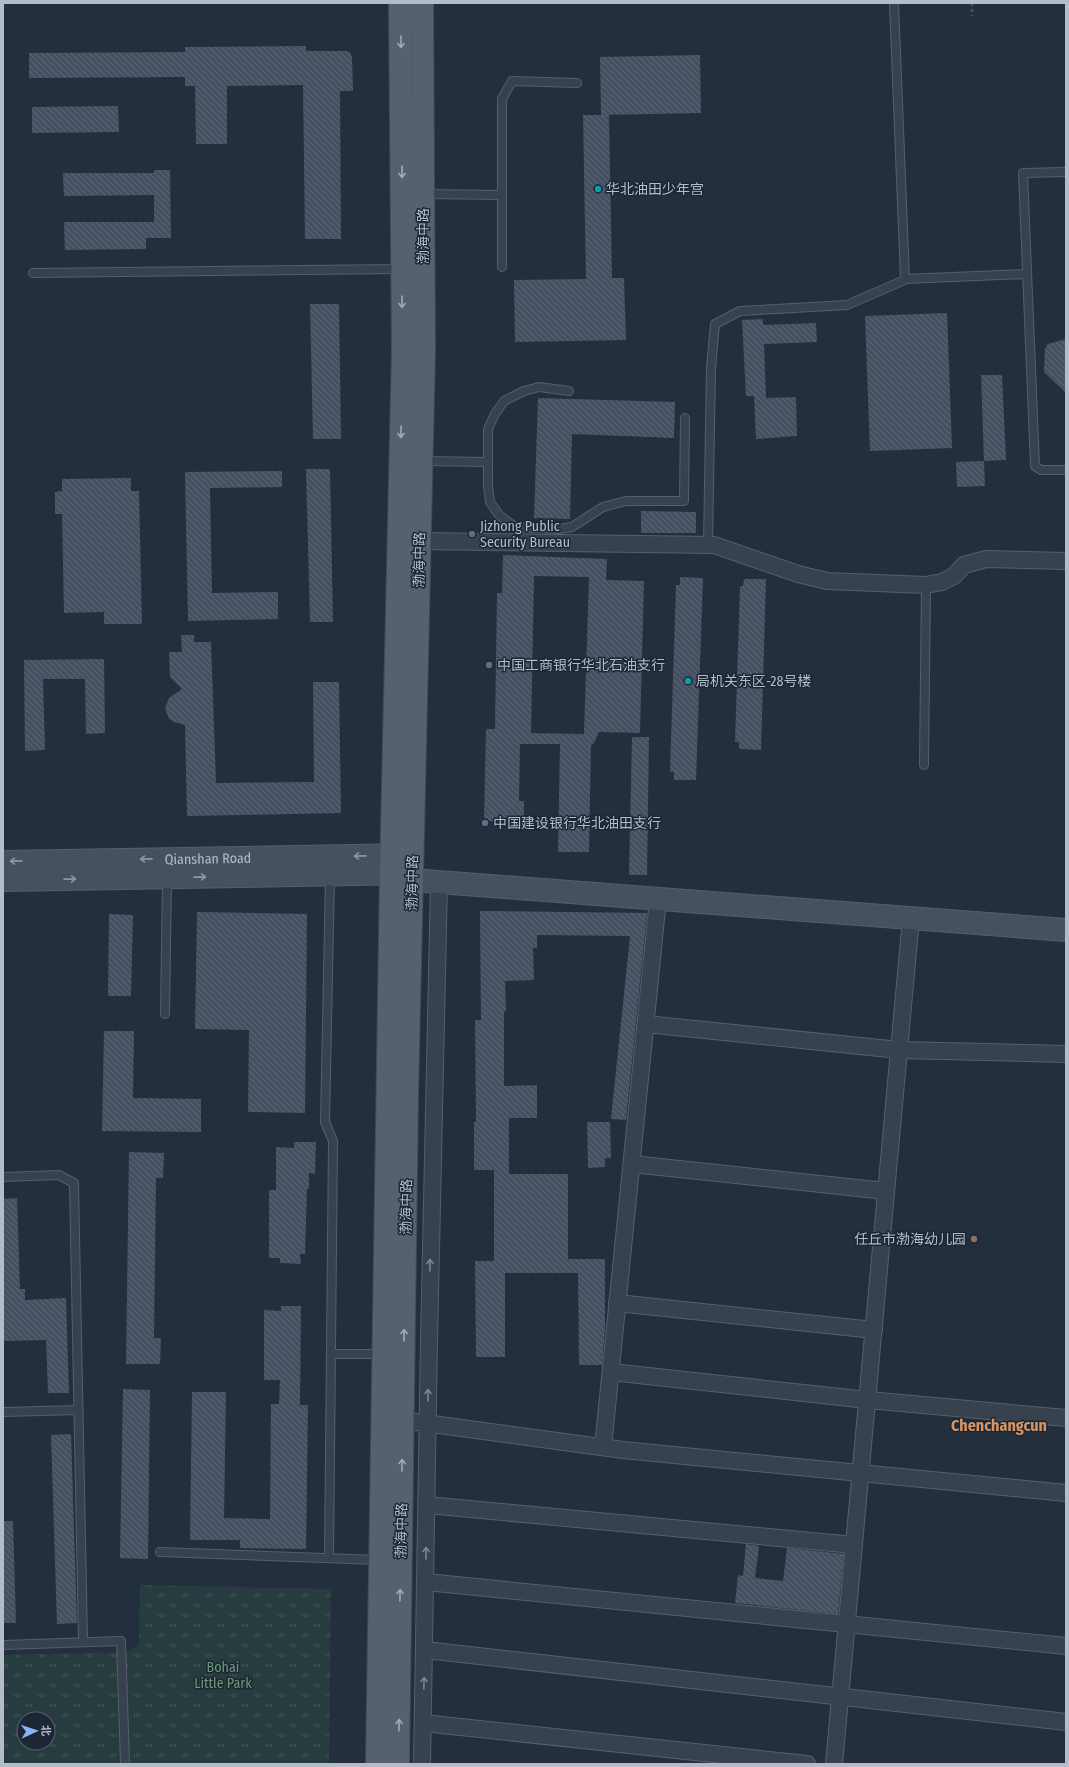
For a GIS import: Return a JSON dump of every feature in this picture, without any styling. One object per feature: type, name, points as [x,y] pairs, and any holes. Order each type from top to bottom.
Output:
[{"type":"main road","name":"渤海中路","points":[[377,1764],[382,1354],[391,864],[403,350],[400,3]]},
{"type":"main road","name":"渤海中路","points":[[398,1764],[407,1085],[424,350],[422,3]]},
{"type":"main road","name":"Qianshan Road","points":[[3,862],[391,864],[412,869],[439,882],[1066,930]]},
{"type":"main road","name":"Qianshan Road","points":[[3,880],[330,875],[391,864]]},
{"type":"street","points":[[420,541],[714,545],[826,582],[926,586],[942,582],[954,576],[964,565],[986,559],[1066,561]]},
{"type":"street","points":[[422,1764],[439,882]]},
{"type":"street","points":[[603,1447],[658,899]]},
{"type":"street","points":[[834,1764],[911,918]]},
{"type":"street","points":[[646,1024],[899,1050],[1066,1054]]},
{"type":"street","points":[[632,1164],[886,1191]]},
{"type":"street","points":[[617,1303],[874,1330]]},
{"type":"street","points":[[610,1372],[868,1400],[1066,1418]]},
{"type":"street","points":[[403,1420],[603,1447],[1066,1493]]},
{"type":"street","points":[[427,1505],[854,1546]]},
{"type":"street","points":[[426,1582],[1066,1646]]},
{"type":"street","points":[[425,1650],[1066,1722]]},
{"type":"street","points":[[423,1723],[807,1764]]},
{"type":"lane","points":[[894,3],[905,279],[907,279]]},
{"type":"lane","points":[[502,267],[502,100],[512,81],[577,83]]},
{"type":"lane","points":[[1066,172],[1023,173],[1035,466],[1041,470],[1066,470]]},
{"type":"lane","points":[[423,194],[502,195]]},
{"type":"lane","points":[[33,273],[402,269]]},
{"type":"lane","points":[[708,545],[711,368],[715,324],[740,311],[847,305],[907,279],[1027,274]]},
{"type":"lane","points":[[569,391],[539,387],[524,391],[504,401],[488,429],[490,502],[499,515],[515,527],[546,530],[572,526],[603,507],[626,501],[684,501],[685,418]]},
{"type":"lane","points":[[422,461],[488,462]]},
{"type":"lane","points":[[924,764],[926,586]]},
{"type":"lane","points":[[329,1558],[333,1141],[325,1122],[330,875]]},
{"type":"lane","points":[[165,1014],[167,877]]},
{"type":"lane","points":[[3,1177],[59,1175],[74,1183],[83,1641]]},
{"type":"lane","points":[[331,1354],[382,1354]]},
{"type":"lane","points":[[3,1412],[79,1410]]},
{"type":"lane","points":[[160,1552],[380,1560]]},
{"type":"lane","points":[[3,1645],[83,1641],[121,1641],[125,1764]]},
{"type":"path","points":[[972,3],[972,16]]},
{"type":"green space","name":"Bohai Little Park","points":[[140,1585],[331,1589],[329,1764],[3,1764],[3,1655],[127,1652],[139,1645]]},
{"type":"building","points":[[306,46],[306,51],[350,52],[352,58],[353,91],[340,91],[341,239],[305,239],[303,85],[227,86],[227,144],[196,144],[195,86],[185,86],[185,77],[29,78],[29,53],[185,52],[185,47]]},
{"type":"building","points":[[700,55],[701,113],[601,115],[600,57]]},
{"type":"building","points":[[118,106],[119,132],[32,133],[32,107]]},
{"type":"building","points":[[583,115],[609,115],[612,278],[624,278],[626,340],[515,342],[514,280],[586,279]]},
{"type":"building","points":[[154,170],[170,170],[171,238],[146,238],[146,249],[65,250],[64,222],[154,222],[154,195],[64,196],[63,173],[154,173]]},
{"type":"building","points":[[310,304],[339,304],[341,439],[313,439]]},
{"type":"building","points":[[947,313],[952,448],[870,451],[865,316]]},
{"type":"building","points":[[763,319],[763,325],[816,323],[817,342],[764,344],[766,398],[796,397],[797,436],[756,439],[754,396],[746,396],[742,320]]},
{"type":"building","points":[[1066,339],[1066,393],[1044,372],[1045,349],[1048,344]]},
{"type":"building","points":[[981,375],[1002,375],[1006,460],[984,461]]},
{"type":"building","points":[[538,398],[675,402],[674,438],[572,434],[570,519],[534,518]]},
{"type":"building","points":[[984,461],[985,486],[957,487],[956,462]]},
{"type":"building","points":[[306,469],[330,469],[333,622],[310,622]]},
{"type":"building","points":[[282,471],[282,487],[210,488],[212,593],[278,592],[278,619],[188,621],[185,472]]},
{"type":"building","points":[[131,478],[131,491],[139,491],[142,624],[104,624],[104,612],[64,613],[62,514],[55,514],[55,492],[62,491],[62,479]]},
{"type":"building","points":[[641,511],[696,512],[696,533],[641,533]]},
{"type":"building","points":[[503,555],[607,559],[606,580],[644,581],[640,733],[599,732],[594,743],[591,745],[589,852],[558,852],[560,744],[520,744],[519,801],[524,801],[524,822],[484,821],[486,729],[495,729],[497,593],[502,593]],"holes":[[[534,576],[589,577],[584,734],[531,733]]]},
{"type":"building","name":"局机关东区-28号楼","points":[[680,577],[703,578],[696,780],[674,780],[674,772],[670,772],[676,585],[680,585]]},
{"type":"building","points":[[744,579],[766,579],[761,750],[739,749],[739,742],[735,742],[740,586],[743,586]]},
{"type":"building","points":[[181,635],[194,635],[194,642],[211,642],[216,783],[314,782],[313,682],[339,682],[341,813],[187,816],[185,725],[169,719],[165,708],[169,698],[182,689],[170,677],[169,652],[182,652]]},
{"type":"building","points":[[104,659],[105,733],[86,734],[85,679],[43,679],[45,750],[25,751],[24,660]]},
{"type":"building","points":[[632,737],[649,737],[647,875],[629,875]]},
{"type":"building","points":[[480,911],[647,913],[626,1120],[611,1119],[630,936],[537,935],[537,948],[533,948],[534,980],[505,981],[506,1011],[504,1011],[504,1086],[537,1085],[537,1118],[509,1118],[509,1174],[568,1174],[568,1259],[605,1259],[605,1329],[602,1365],[579,1365],[578,1273],[505,1273],[505,1357],[476,1357],[475,1261],[494,1261],[494,1170],[474,1170],[474,1122],[476,1122],[475,1020],[481,1020]]},
{"type":"building","points":[[197,912],[307,914],[305,1113],[248,1112],[249,1030],[195,1029]]},
{"type":"building","points":[[109,914],[133,915],[131,996],[108,996]]},
{"type":"building","points":[[104,1031],[134,1031],[133,1098],[201,1099],[201,1132],[102,1131]]},
{"type":"building","points":[[587,1122],[610,1122],[611,1158],[605,1158],[605,1167],[588,1168]]},
{"type":"building","points":[[294,1142],[316,1142],[315,1174],[309,1173],[309,1189],[307,1189],[305,1254],[300,1254],[301,1264],[280,1263],[280,1258],[269,1258],[269,1190],[276,1190],[276,1147],[294,1148]]},
{"type":"building","points":[[129,1152],[164,1153],[163,1178],[156,1178],[154,1338],[161,1338],[160,1364],[126,1364]]},
{"type":"building","points":[[17,1198],[20,1289],[25,1289],[25,1300],[66,1298],[69,1393],[48,1393],[46,1340],[3,1341],[3,1199]]},
{"type":"building","points":[[281,1306],[301,1306],[300,1405],[308,1405],[306,1549],[240,1548],[240,1540],[190,1540],[192,1392],[226,1392],[224,1518],[270,1519],[271,1404],[279,1404],[280,1380],[264,1380],[264,1310],[281,1311]]},
{"type":"building","points":[[123,1389],[150,1390],[148,1559],[120,1558]]},
{"type":"building","points":[[71,1434],[77,1623],[57,1624],[51,1435]]},
{"type":"building","points":[[3,1521],[13,1521],[16,1623],[3,1623]]},
{"type":"building","points":[[746,1544],[759,1546],[755,1578],[783,1581],[787,1548],[844,1554],[838,1614],[735,1603],[738,1575],[743,1576]]},
{"type":"place","name":"华北油田少年宫","points":[[598,189]]},
{"type":"place","name":"Jizhong Public Security Bureau","points":[[472,534]]},
{"type":"place","name":"中国工商银行华北石油支行","points":[[489,665]]},
{"type":"place","name":"局机关东区-28号楼","points":[[688,681]]},
{"type":"place","name":"中国建设银行华北油田支行","points":[[485,823]]},
{"type":"place","name":"任丘市渤海幼儿园","points":[[974,1239]]},
{"type":"district","name":"Chenchangcun","points":[[999,1425]]}]
